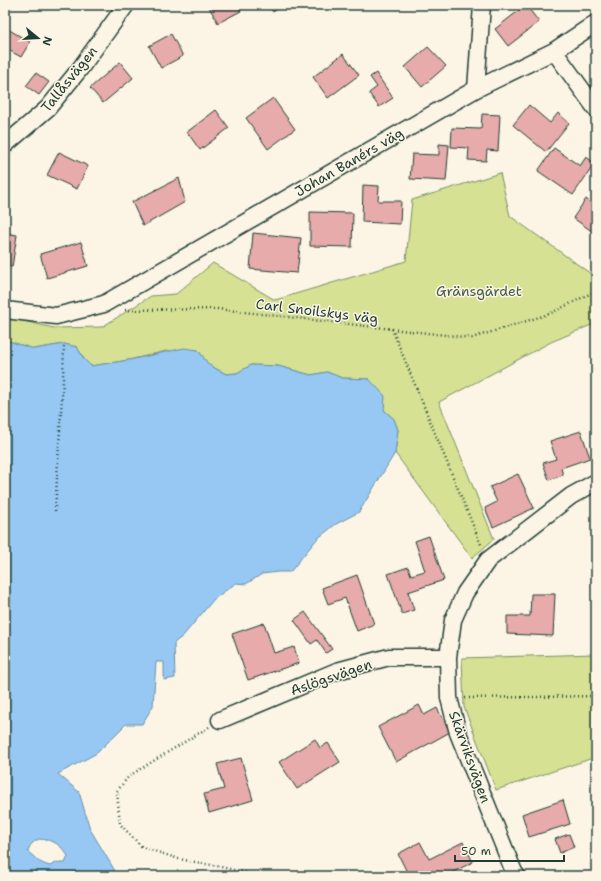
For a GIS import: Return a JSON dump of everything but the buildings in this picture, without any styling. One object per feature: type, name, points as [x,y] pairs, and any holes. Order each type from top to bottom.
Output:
[{"type":"street","name":"Tallåsvägen","points":[[5,145],[48,108],[79,70],[126,5]]},
{"type":"street","points":[[476,89],[482,5]]},
{"type":"street","name":"Johan Banérs väg","points":[[5,310],[56,316],[104,304],[476,89],[554,51],[596,23]]},
{"type":"street","points":[[554,51],[596,108]]},
{"type":"street","name":"Skärviksvägen","points":[[517,876],[514,872],[458,733],[449,698],[448,657],[453,620],[465,593],[488,560],[571,496],[596,482]]},
{"type":"street","name":"Aslögsvägen","points":[[220,720],[337,672],[389,657],[448,657]]},
{"type":"path","points":[[392,329],[472,338],[549,314],[596,291]]},
{"type":"path","name":"Carl Snoilskys väg","points":[[123,310],[218,309],[392,329],[488,560]]},
{"type":"path","points":[[55,511],[64,344]]},
{"type":"path","points":[[449,698],[596,696]]},
{"type":"path","points":[[220,720],[129,776],[118,791],[120,824],[142,847],[179,859],[261,876]]},
{"type":"green space","name":"Gränsgärdet","points":[[500,173],[510,216],[591,274],[596,271],[596,323],[551,342],[439,402],[494,539],[472,558],[395,453],[398,430],[394,419],[384,410],[369,379],[342,378],[327,372],[311,375],[278,366],[251,365],[237,373],[226,374],[209,365],[198,350],[166,351],[129,360],[91,366],[84,359],[77,347],[64,344],[34,349],[5,340],[5,317],[54,328],[102,327],[151,296],[176,294],[213,263],[275,300],[406,261],[412,200]]},
{"type":"green space","points":[[596,654],[596,757],[496,790],[464,707],[462,658]]},
{"type":"water","points":[[5,340],[34,349],[64,344],[77,347],[84,359],[91,366],[129,360],[184,348],[198,350],[209,365],[226,374],[237,373],[251,365],[278,366],[311,375],[327,372],[342,378],[369,379],[385,396],[384,410],[394,419],[398,430],[395,453],[359,512],[336,524],[317,539],[290,572],[262,574],[246,584],[236,583],[214,599],[183,636],[174,643],[175,678],[164,680],[164,662],[156,662],[153,706],[142,724],[126,724],[97,753],[58,774],[79,792],[90,829],[118,876],[5,876]],"holes":[[[39,839],[56,843],[62,848],[68,856],[65,863],[55,863],[50,866],[45,865],[28,852],[29,847],[33,843]]]}]
